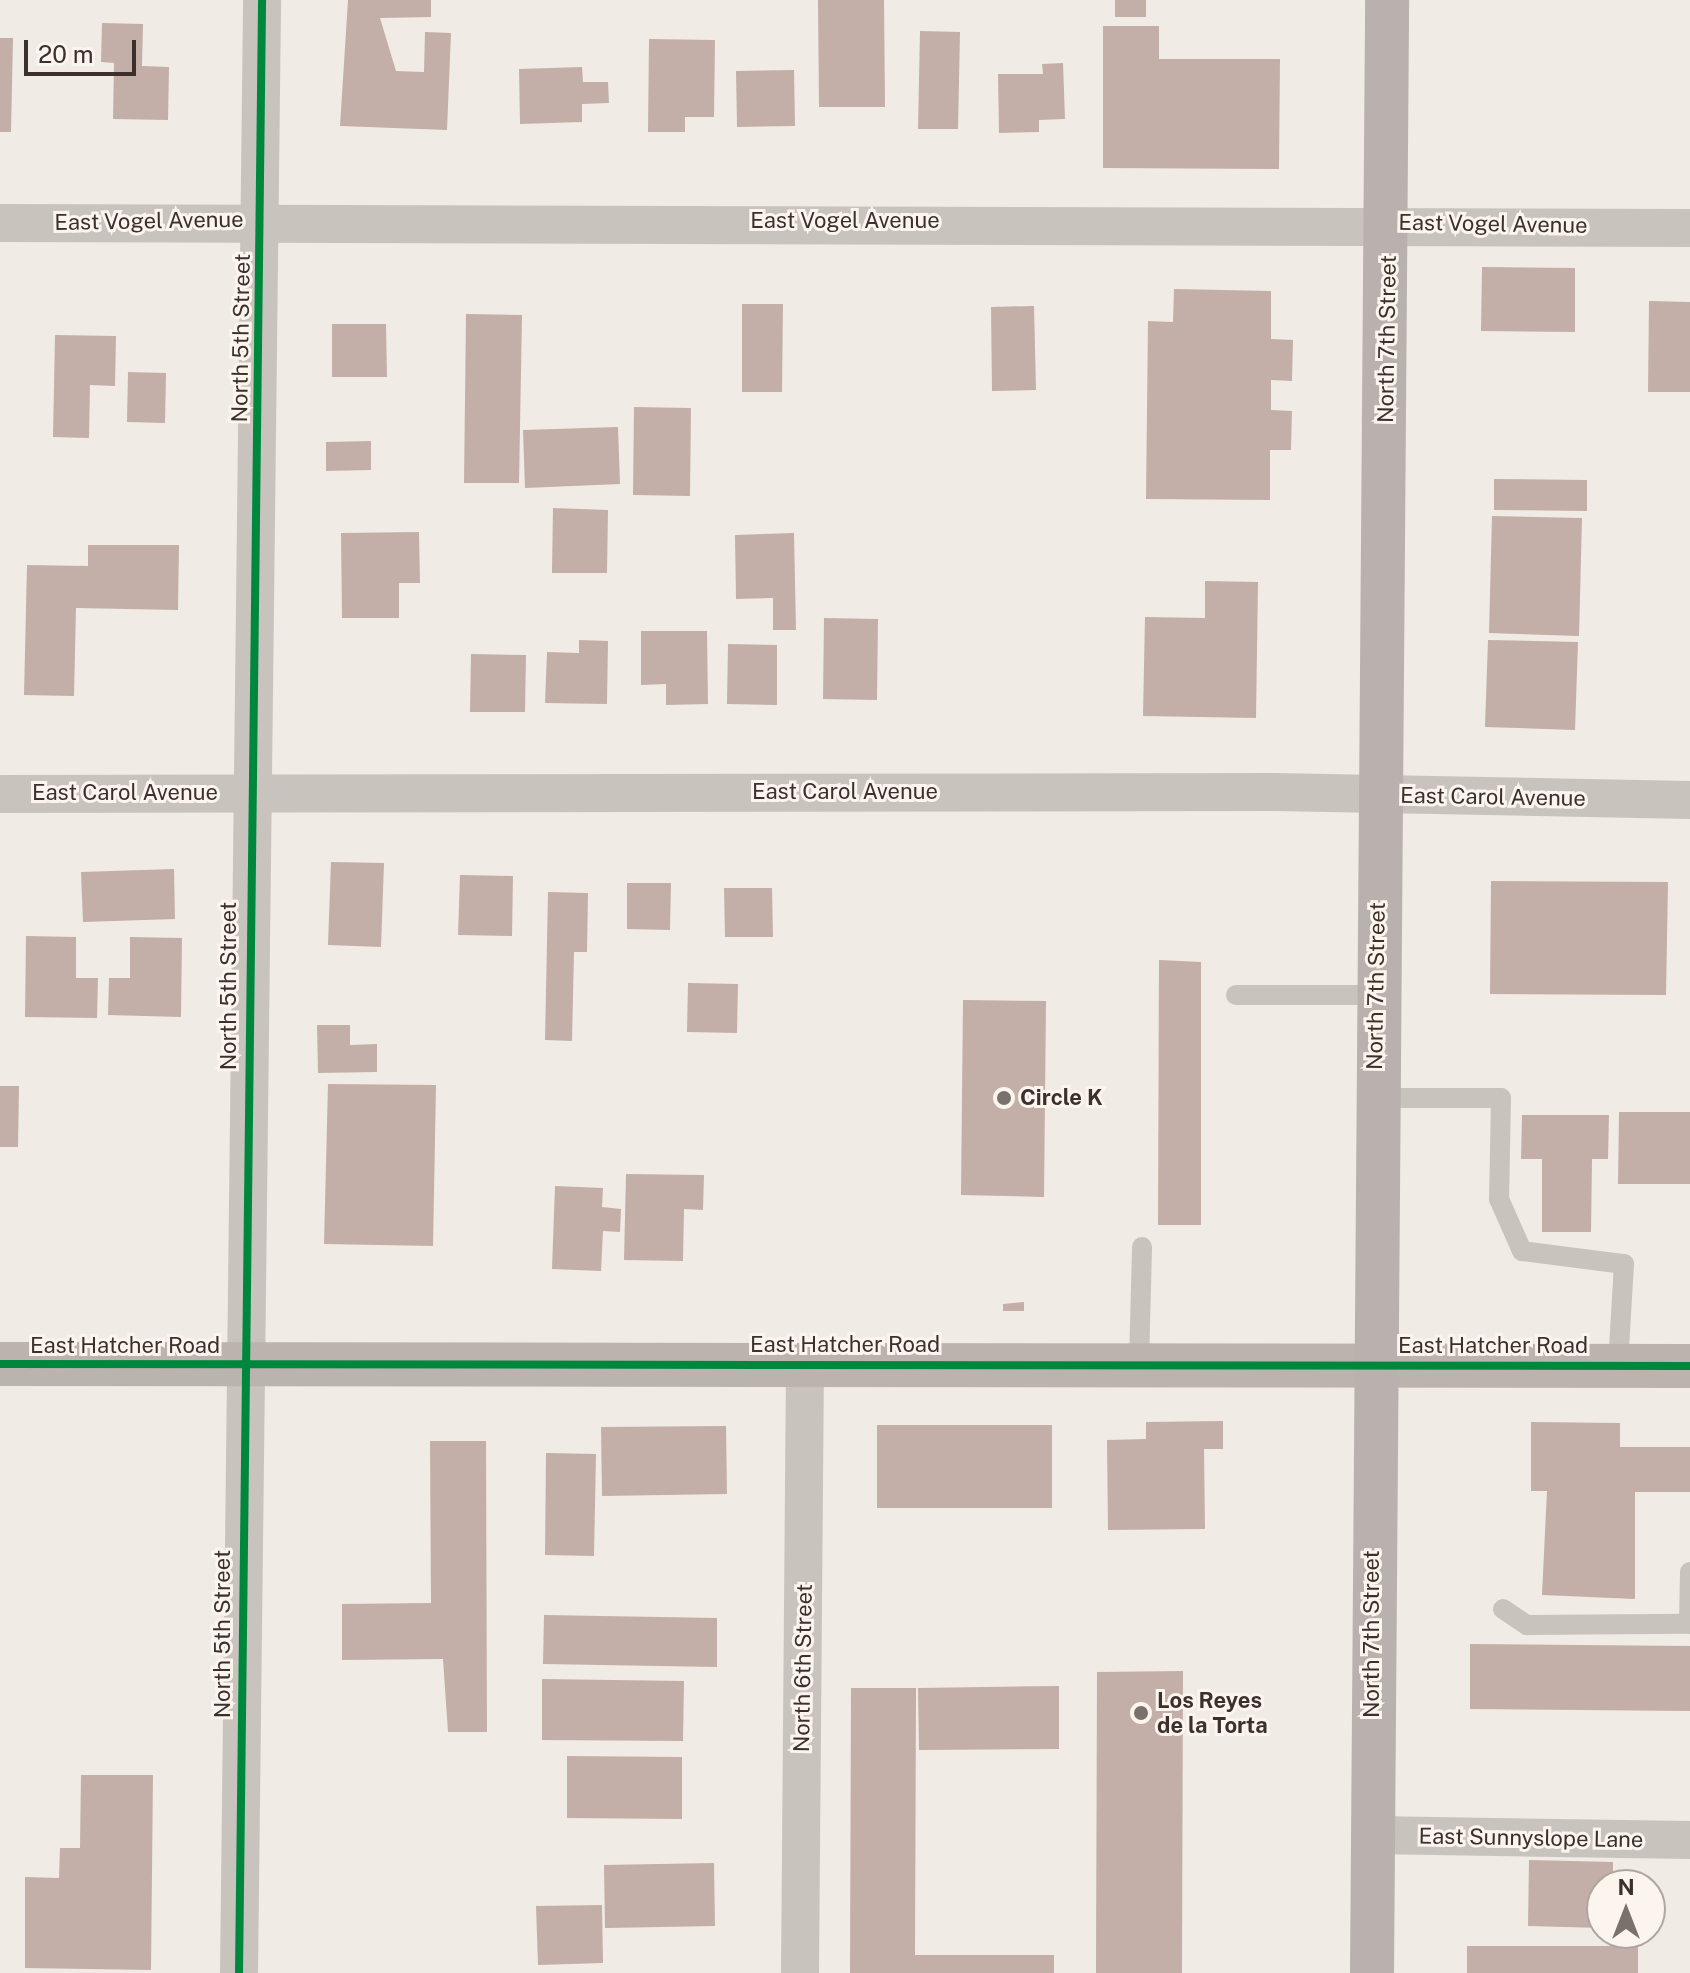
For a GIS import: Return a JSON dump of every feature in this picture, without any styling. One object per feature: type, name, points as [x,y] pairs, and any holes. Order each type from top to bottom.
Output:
[{"type":"main road","name":"North 7th Street","points":[[1372,1973],[1376,995],[1389,222],[1387,0]]},
{"type":"street","name":"North 5th Street","points":[[239,1973],[248,793],[262,220],[262,0]]},
{"type":"street","name":"East Vogel Avenue","points":[[0,223],[262,220],[1389,222],[1690,228]]},
{"type":"street","name":"East Carol Avenue","points":[[0,794],[1379,795],[1690,800]]},
{"type":"street","name":"North 6th Street","points":[[800,1973],[805,1363]]},
{"type":"street","name":"East Hatcher Road","points":[[0,1364],[1690,1366]]},
{"type":"street","name":"East Sunnyslope Lane","points":[[1372,1835],[1690,1840]]},
{"type":"lane","points":[[1236,995],[1376,995]]},
{"type":"lane","points":[[1375,1098],[1501,1098],[1499,1199],[1522,1251],[1624,1264],[1618,1365]]},
{"type":"lane","points":[[1139,1364],[1142,1247]]},
{"type":"lane","points":[[1503,1609],[1527,1625],[1689,1624],[1690,1572]]},
{"type":"building","points":[[348,0],[431,0],[431,17],[380,18],[396,71],[424,72],[425,32],[451,33],[447,130],[340,126]]},
{"type":"building","points":[[818,0],[884,0],[885,107],[819,107]]},
{"type":"building","points":[[1115,0],[1146,0],[1146,17],[1115,17]]},
{"type":"building","points":[[102,23],[143,24],[142,66],[169,67],[168,120],[113,119],[114,63],[101,62]]},
{"type":"building","points":[[1103,26],[1159,26],[1159,59],[1280,59],[1279,169],[1103,168]]},
{"type":"building","points":[[920,31],[960,32],[958,129],[918,129]]},
{"type":"building","points":[[0,38],[13,38],[11,132],[0,132]]},
{"type":"building","points":[[649,39],[715,40],[714,117],[685,117],[685,132],[648,132]]},
{"type":"building","points":[[1063,63],[1065,119],[1039,120],[1039,132],[999,133],[998,74],[1043,74],[1042,64]]},
{"type":"building","points":[[582,67],[583,82],[608,82],[609,103],[582,104],[582,122],[520,124],[519,69]]},
{"type":"building","points":[[794,70],[795,126],[737,127],[736,71]]},
{"type":"building","points":[[1482,267],[1575,268],[1575,332],[1481,331]]},
{"type":"building","points":[[1174,289],[1271,291],[1271,339],[1293,340],[1292,381],[1271,380],[1271,410],[1292,411],[1291,450],[1270,450],[1270,500],[1146,499],[1148,321],[1173,322]]},
{"type":"building","points":[[1649,301],[1690,302],[1690,392],[1648,392]]},
{"type":"building","points":[[742,304],[783,304],[782,392],[742,392]]},
{"type":"building","points":[[1034,306],[1036,390],[992,391],[991,307]]},
{"type":"building","points":[[466,314],[522,315],[519,483],[464,483]]},
{"type":"building","points":[[332,324],[386,324],[387,377],[332,377]]},
{"type":"building","points":[[55,335],[116,336],[115,386],[90,385],[89,438],[53,437]]},
{"type":"building","points":[[128,372],[166,373],[165,423],[127,422]]},
{"type":"building","points":[[634,407],[691,408],[690,496],[633,495]]},
{"type":"building","points":[[618,427],[620,484],[525,488],[523,430]]},
{"type":"building","points":[[371,441],[371,470],[326,471],[326,442]]},
{"type":"building","points":[[1494,479],[1587,480],[1587,511],[1494,510]]},
{"type":"building","points":[[553,508],[608,510],[607,573],[552,573]]},
{"type":"building","points":[[1492,516],[1582,518],[1579,636],[1489,633]]},
{"type":"building","points":[[419,532],[420,583],[399,583],[399,618],[342,618],[341,533]]},
{"type":"building","points":[[794,533],[796,630],[773,630],[773,598],[736,599],[735,535]]},
{"type":"building","points":[[88,545],[179,545],[178,610],[76,608],[74,696],[24,695],[27,565],[88,566]]},
{"type":"building","points":[[1205,581],[1258,582],[1256,718],[1143,716],[1145,617],[1205,618]]},
{"type":"building","points":[[824,618],[878,619],[877,700],[823,699]]},
{"type":"building","points":[[641,631],[707,631],[708,704],[666,705],[666,684],[641,685]]},
{"type":"building","points":[[579,640],[608,641],[607,704],[545,703],[547,652],[579,653]]},
{"type":"building","points":[[1488,640],[1578,642],[1575,730],[1485,727]]},
{"type":"building","points":[[728,644],[777,645],[777,705],[727,704]]},
{"type":"building","points":[[471,654],[526,655],[525,712],[470,712]]},
{"type":"building","points":[[331,862],[384,863],[381,947],[328,945]]},
{"type":"building","points":[[174,869],[175,919],[83,922],[81,872]]},
{"type":"building","points":[[460,875],[513,876],[512,936],[458,935]]},
{"type":"building","points":[[1491,881],[1668,882],[1666,995],[1490,994]]},
{"type":"building","points":[[627,883],[671,883],[670,930],[627,929]]},
{"type":"building","points":[[724,888],[772,888],[773,937],[725,937]]},
{"type":"building","points":[[548,892],[588,893],[587,952],[574,952],[572,1041],[545,1040]]},
{"type":"building","points":[[26,936],[76,937],[76,978],[98,978],[97,1018],[25,1017]]},
{"type":"building","points":[[130,937],[182,938],[181,1017],[108,1015],[109,978],[130,978]]},
{"type":"building","points":[[1159,960],[1201,962],[1201,1225],[1158,1225]]},
{"type":"building","points":[[688,983],[738,984],[737,1033],[687,1032]]},
{"type":"building","name":"Circle K","points":[[963,1000],[1046,1001],[1044,1197],[961,1195]]},
{"type":"building","points":[[317,1025],[350,1025],[350,1045],[377,1044],[377,1072],[318,1073]]},
{"type":"building","points":[[328,1084],[436,1085],[433,1246],[324,1244]]},
{"type":"building","points":[[0,1086],[19,1086],[18,1147],[0,1147]]},
{"type":"building","points":[[1619,1112],[1690,1112],[1690,1184],[1618,1184]]},
{"type":"building","points":[[1522,1115],[1609,1115],[1608,1159],[1592,1159],[1591,1232],[1542,1232],[1542,1159],[1521,1159]]},
{"type":"building","points":[[626,1174],[704,1175],[703,1210],[684,1209],[683,1261],[624,1260]]},
{"type":"building","points":[[555,1186],[603,1188],[602,1207],[621,1209],[620,1232],[603,1231],[601,1271],[552,1269]]},
{"type":"building","points":[[1024,1302],[1024,1311],[1003,1311],[1003,1304]]},
{"type":"building","points":[[1223,1421],[1223,1449],[1204,1449],[1205,1529],[1108,1530],[1107,1440],[1146,1439],[1146,1422]]},
{"type":"building","points":[[1531,1422],[1620,1423],[1620,1447],[1690,1447],[1690,1492],[1635,1492],[1635,1599],[1542,1595],[1547,1491],[1531,1491]]},
{"type":"building","points":[[877,1425],[1052,1425],[1052,1508],[877,1508]]},
{"type":"building","points":[[726,1426],[727,1494],[602,1496],[601,1427]]},
{"type":"building","points":[[430,1441],[486,1441],[487,1732],[448,1732],[443,1659],[342,1660],[342,1604],[431,1603]]},
{"type":"building","points":[[546,1453],[596,1454],[594,1556],[545,1555]]},
{"type":"building","points":[[544,1615],[717,1618],[717,1667],[543,1664]]},
{"type":"building","points":[[1470,1644],[1690,1646],[1690,1711],[1470,1709]]},
{"type":"building","points":[[1183,1671],[1182,1973],[1096,1973],[1097,1672]]},
{"type":"building","points":[[542,1679],[684,1681],[683,1741],[542,1740]]},
{"type":"building","points":[[1059,1686],[1059,1749],[919,1750],[918,1688]]},
{"type":"building","points":[[851,1688],[916,1688],[915,1955],[1054,1955],[1054,1973],[850,1973]]},
{"type":"building","points":[[567,1756],[682,1757],[682,1819],[567,1818]]},
{"type":"building","points":[[81,1775],[153,1775],[151,1970],[25,1968],[25,1877],[59,1878],[60,1848],[80,1848]]},
{"type":"building","points":[[1529,1860],[1613,1862],[1613,1869],[1586,1869],[1586,1928],[1528,1926]]},
{"type":"building","points":[[714,1863],[715,1926],[605,1928],[604,1865]]},
{"type":"building","points":[[602,1905],[603,1963],[538,1965],[536,1906]]},
{"type":"building","points":[[1467,1946],[1638,1949],[1638,1973],[1467,1973]]},
{"type":"cycle path","points":[[239,1973],[262,0]]},
{"type":"cycle path","points":[[0,1364],[1690,1366]]},
{"type":"place","name":"Circle K","points":[[1004,1098]]},
{"type":"place","name":"Los Reyes de la Torta","points":[[1141,1713]]}]
